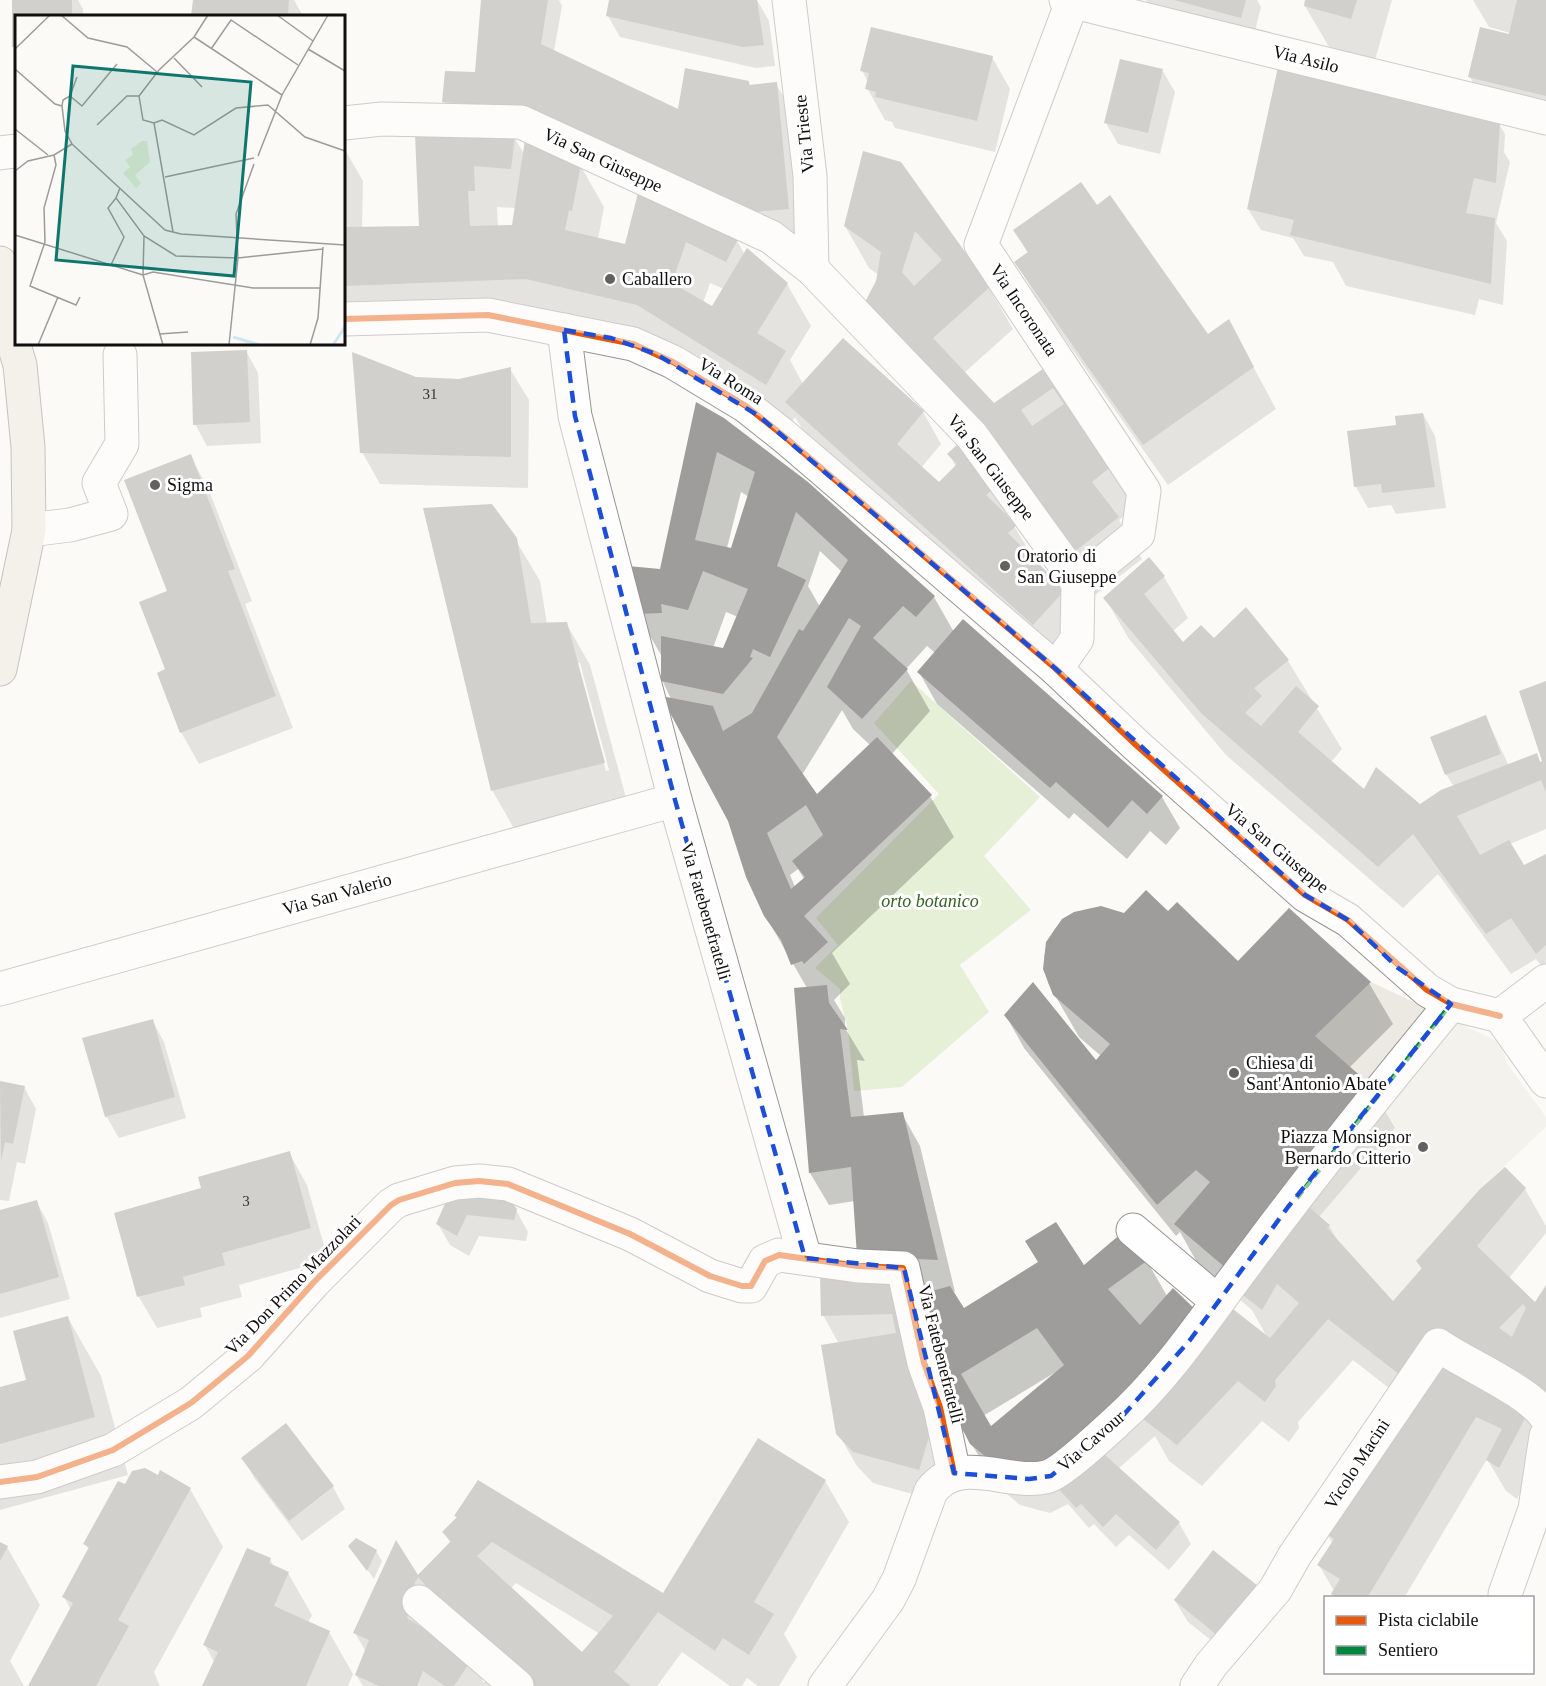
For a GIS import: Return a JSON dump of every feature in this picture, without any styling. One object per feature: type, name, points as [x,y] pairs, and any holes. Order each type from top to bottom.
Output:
[{"type":"main road","points":[[0,264],[9,332],[20,365],[28,447],[29,530],[0,669]]},
{"type":"street","name":"Via Trieste","points":[[789,0],[810,176],[812,269]]},
{"type":"street","name":"Via Asilo","points":[[1069,1],[1546,118]]},
{"type":"street","name":"Via Incoronata","points":[[1069,1],[981,245],[1144,491],[1138,534],[1078,583]]},
{"type":"street","name":"Via San Giuseppe","points":[[345,123],[382,120],[521,122],[771,237],[812,269],[972,436],[1078,583]]},
{"type":"street","points":[[0,153],[15,152]]},
{"type":"street","name":"Via Roma","points":[[345,319],[488,315],[633,344],[673,362],[746,406],[785,437],[1056,669]]},
{"type":"street","name":"Via Fatebenefratelli","points":[[564,330],[574,416],[675,800],[805,1258],[858,1266],[903,1268],[924,1363],[940,1407],[954,1473]]},
{"type":"street","points":[[29,530],[70,525],[111,514],[99,483],[122,444],[120,355]]},
{"type":"street","points":[[1056,669],[1077,639],[1078,583]]},
{"type":"street","name":"Via San Giuseppe","points":[[1056,669],[1136,745],[1305,895],[1348,920],[1398,968],[1427,990],[1451,1004],[1500,1016]]},
{"type":"street","name":"Via San Valerio","points":[[0,989],[675,800]]},
{"type":"street","points":[[1546,981],[1500,1016],[1546,1081]]},
{"type":"street","name":"Via Cavour","points":[[954,1473],[971,1472],[1029,1479],[1051,1476],[1119,1420],[1200,1328],[1217,1302],[1297,1198],[1451,1004]]},
{"type":"street","name":"Via Don Primo Mazzolari","points":[[0,1482],[37,1477],[113,1450],[191,1403],[248,1356],[314,1282],[385,1211],[399,1200],[436,1189],[467,1181],[508,1184],[630,1234],[710,1276],[742,1286],[751,1286],[765,1261],[771,1257],[779,1255],[805,1258]]},
{"type":"street","points":[[1133,1230],[1217,1302]]},
{"type":"street","name":"Vicolo Macini","points":[[1197,1686],[1211,1665],[1275,1590],[1295,1555],[1438,1345],[1525,1396],[1539,1407],[1546,1417]]},
{"type":"street","points":[[1505,1594],[1535,1509],[1546,1436]]},
{"type":"street","points":[[825,1686],[888,1600],[899,1579],[931,1491],[939,1481],[954,1473]]},
{"type":"street","points":[[419,1602],[517,1686]]},
{"type":"highlighted area","points":[[564,330],[611,338],[656,354],[759,416],[1056,669],[1305,895],[1348,920],[1398,968],[1451,1004],[1288,1207],[1190,1340],[1119,1420],[1051,1476],[1029,1479],[954,1473],[904,1268],[805,1258],[675,800],[575,416]]},
{"type":"green space","name":"orto botanico","points":[[911,681],[1040,797],[984,856],[1031,910],[960,965],[989,1012],[902,1087],[854,1091],[848,1030],[840,999],[840,989],[815,968],[838,945],[816,918],[939,794],[874,723]]},
{"type":"shaded area","name":"Piazza Monsignor Bernardo Citterio","points":[[1371,982],[1501,1043],[1506,1062],[1546,1117],[1546,1127],[1480,1189],[1416,1261],[1422,1268],[1393,1301],[1327,1228],[1330,1224],[1308,1206],[1372,1086],[1315,1036]]},
{"type":"building","points":[[12,0],[72,0],[72,15],[15,15],[15,47],[12,47]]},
{"type":"building","points":[[193,0],[289,0],[288,15],[191,15]]},
{"type":"building","points":[[481,0],[548,0],[541,44],[678,109],[685,68],[749,81],[749,85],[777,82],[789,209],[754,212],[528,108],[442,102],[445,71],[475,72]]},
{"type":"building","points":[[609,0],[757,0],[764,45],[743,47],[606,16]]},
{"type":"building","points":[[1174,0],[1246,0],[1241,18]]},
{"type":"building","points":[[1305,0],[1357,0],[1351,19],[1304,6]]},
{"type":"building","points":[[1517,0],[1546,0],[1546,96],[1468,77],[1480,27],[1509,34]]},
{"type":"building","points":[[871,27],[993,56],[977,121],[875,97],[876,92],[865,89],[869,73],[860,71]]},
{"type":"building","points":[[1120,59],[1163,69],[1148,133],[1104,123]]},
{"type":"building","points":[[1278,67],[1500,122],[1496,183],[1474,178],[1466,213],[1495,218],[1491,284],[1290,235],[1294,220],[1247,209]]},
{"type":"building","points":[[415,134],[515,136],[511,169],[474,166],[475,191],[468,191],[470,226],[512,225],[525,140],[581,164],[572,211],[569,210],[565,230],[625,244],[639,189],[738,239],[726,262],[686,242],[672,283],[712,306],[747,248],[788,283],[757,333],[786,351],[766,385],[637,305],[526,279],[345,286],[345,227],[419,226]]},
{"type":"building","points":[[863,151],[901,162],[990,287],[933,338],[994,403],[1050,364],[1113,465],[1092,482],[1119,517],[1069,556],[864,304],[876,281],[881,252],[844,226]],"holes":[[[915,231],[942,260],[914,286],[902,272]],[[1053,388],[1064,404],[1032,426],[1021,410]]]},
{"type":"building","points":[[1081,182],[1097,205],[1110,195],[1208,334],[1229,319],[1254,367],[1143,445],[1014,262],[1028,252],[1013,230]]},
{"type":"building","points":[[843,338],[924,411],[897,444],[939,482],[957,464],[947,454],[959,443],[994,488],[986,495],[1017,525],[1008,533],[1065,590],[1033,625],[785,402]]},
{"type":"building","points":[[247,350],[250,422],[193,425],[191,352]]},
{"type":"building","points":[[352,352],[416,377],[459,379],[511,367],[511,457],[360,453]]},
{"type":"building","points":[[696,402],[724,418],[808,482],[935,596],[916,617],[903,606],[873,638],[908,669],[862,719],[827,687],[861,626],[849,618],[777,737],[817,794],[877,737],[932,795],[804,916],[828,942],[804,964],[802,961],[791,965],[781,940],[764,916],[746,877],[728,821],[661,696],[713,706],[723,731],[752,713],[799,629],[803,631],[848,560],[796,512],[777,566],[806,580],[770,657],[753,649],[750,657],[753,658],[723,694],[661,681],[661,636],[723,648],[748,589],[703,571],[688,610],[661,604],[662,613],[636,614],[628,566],[660,569]],"holes":[[[717,452],[755,472],[731,548],[695,540]],[[806,805],[823,835],[792,861],[805,877],[791,889],[767,833]]]},
{"type":"building","points":[[1423,413],[1435,487],[1382,493],[1381,484],[1354,487],[1347,431],[1396,425],[1395,416]]},
{"type":"building","points":[[191,454],[235,569],[228,571],[276,696],[180,733],[157,673],[165,669],[139,602],[167,591],[124,480]]},
{"type":"building","points":[[492,504],[517,538],[531,623],[567,622],[605,763],[491,791],[423,508]]},
{"type":"building","points":[[1149,557],[1165,576],[1144,594],[1183,642],[1201,625],[1214,638],[1246,607],[1289,660],[1254,688],[1262,696],[1245,713],[1261,726],[1296,686],[1319,706],[1298,732],[1364,789],[1376,767],[1420,804],[1441,790],[1537,753],[1540,762],[1542,761],[1519,691],[1546,681],[1546,792],[1541,780],[1457,816],[1480,855],[1509,840],[1524,865],[1546,854],[1546,945],[1536,954],[1511,918],[1486,934],[1413,834],[1378,867],[1201,713],[1103,598]]},
{"type":"building","points":[[963,619],[1163,796],[1147,814],[1132,800],[1108,828],[1056,782],[1050,788],[917,672]]},
{"type":"building","points":[[1486,715],[1501,754],[1445,775],[1430,737]]},
{"type":"building","name":"Chiesa di Sant'Antonio Abate","points":[[1146,890],[1168,911],[1177,902],[1238,961],[1289,908],[1371,982],[1315,1036],[1372,1086],[1227,1269],[1174,1224],[1210,1182],[1196,1170],[1157,1205],[1004,1015],[1033,982],[1096,1060],[1110,1044],[1053,995],[1043,969],[1046,942],[1062,919],[1074,912],[1101,906],[1124,913]]},
{"type":"building","points":[[827,985],[829,1003],[848,1030],[840,1029],[851,1117],[903,1112],[938,1260],[857,1256],[851,1167],[809,1173],[794,988]]},
{"type":"building","points":[[153,1019],[175,1097],[105,1117],[82,1038]]},
{"type":"building","points":[[0,1081],[25,1086],[13,1144],[5,1142],[1,1161]]},
{"type":"building","points":[[290,1151],[311,1228],[222,1253],[225,1265],[183,1277],[185,1285],[137,1297],[114,1213],[201,1188],[198,1177]]},
{"type":"building","points":[[1505,1167],[1526,1188],[1477,1246],[1535,1302],[1546,1285],[1546,1401],[1456,1342],[1404,1378],[1328,1319],[1275,1380],[1276,1386],[1265,1402],[1238,1381],[1177,1445],[1143,1419],[1142,1409],[1229,1306],[1270,1338],[1299,1303],[1277,1284],[1262,1310],[1239,1292],[1308,1206],[1330,1225],[1327,1228],[1393,1301],[1422,1268],[1416,1261],[1480,1189]],"holes":[[[1523,1304],[1526,1308],[1512,1337],[1499,1328]]]},
{"type":"building","points":[[506,1195],[517,1209],[514,1220],[467,1215],[457,1236],[436,1224],[448,1197]]},
{"type":"building","points":[[37,1200],[59,1277],[0,1294],[0,1210]]},
{"type":"building","points":[[1056,1222],[1084,1265],[1123,1232],[1148,1260],[1108,1289],[1140,1325],[1173,1288],[1201,1315],[1067,1453],[1025,1472],[995,1464],[970,1444],[940,1386],[917,1295],[950,1286],[964,1308],[1038,1262],[1025,1241]],"holes":[[[1037,1328],[1064,1365],[991,1426],[961,1374]]]},
{"type":"building","points":[[820,1274],[897,1278],[931,1430],[919,1470],[853,1452],[836,1434],[821,1345],[896,1333],[892,1314],[821,1316]]},
{"type":"building","points":[[68,1316],[95,1417],[0,1444],[0,1387],[26,1380],[13,1331]]},
{"type":"building","points":[[1438,1360],[1531,1407],[1499,1468],[1486,1460],[1502,1429],[1476,1417],[1368,1596],[1334,1596],[1331,1594],[1340,1579],[1317,1565],[1334,1539],[1324,1532]]},
{"type":"building","points":[[286,1423],[334,1486],[289,1521],[241,1458]]},
{"type":"building","points":[[758,1438],[826,1480],[754,1602],[774,1614],[749,1655],[723,1638],[715,1651],[658,1612],[614,1672],[631,1686],[533,1686],[441,1603],[418,1577],[412,1589],[415,1590],[407,1618],[472,1659],[454,1686],[445,1686],[423,1671],[417,1686],[379,1686],[355,1675],[369,1640],[353,1633],[396,1540],[418,1575],[451,1541],[442,1532],[457,1517],[454,1516],[478,1480],[663,1593]],"holes":[[[492,1542],[613,1616],[582,1652],[477,1556]]]},
{"type":"building","points":[[1097,1448],[1180,1522],[1156,1550],[1116,1514],[1103,1527],[1081,1504],[1076,1508],[1056,1486]]},
{"type":"building","points":[[145,1468],[158,1475],[160,1470],[191,1488],[118,1620],[129,1626],[96,1686],[28,1686],[73,1603],[62,1597],[89,1547],[83,1544],[118,1481],[125,1484],[132,1471]]},
{"type":"building","points":[[356,1538],[377,1550],[367,1571],[348,1546]]},
{"type":"building","points":[[0,1542],[8,1546],[0,1561]]},
{"type":"building","points":[[247,1548],[271,1558],[269,1563],[289,1572],[274,1606],[330,1631],[306,1686],[202,1686],[218,1652],[203,1645]]},
{"type":"building","points":[[1213,1550],[1263,1590],[1223,1640],[1174,1600]]},
{"type":"marked path","points":[[1297,1198],[1451,1004]]},
{"type":"cycle path","points":[[345,319],[488,315],[633,344],[673,362],[746,406],[1056,669],[1136,745],[1305,895],[1348,920],[1427,990],[1451,1004],[1500,1016]]},
{"type":"cycle path","points":[[0,1482],[37,1477],[113,1450],[191,1403],[248,1356],[314,1282],[391,1205],[399,1200],[455,1183],[479,1181],[508,1184],[630,1234],[710,1276],[742,1286],[751,1286],[765,1261],[779,1255],[858,1266],[903,1268],[924,1363],[940,1407],[954,1473]]},
{"type":"place","name":"Caballero","points":[[610,279]]},
{"type":"place","name":"Sigma","points":[[155,485]]},
{"type":"place","name":"Oratorio di San Giuseppe","points":[[1005,566]]},
{"type":"place","name":"Chiesa di Sant'Antonio Abate","points":[[1234,1073]]},
{"type":"place","name":"Piazza Monsignor Bernardo Citterio","points":[[1423,1147]]}]
